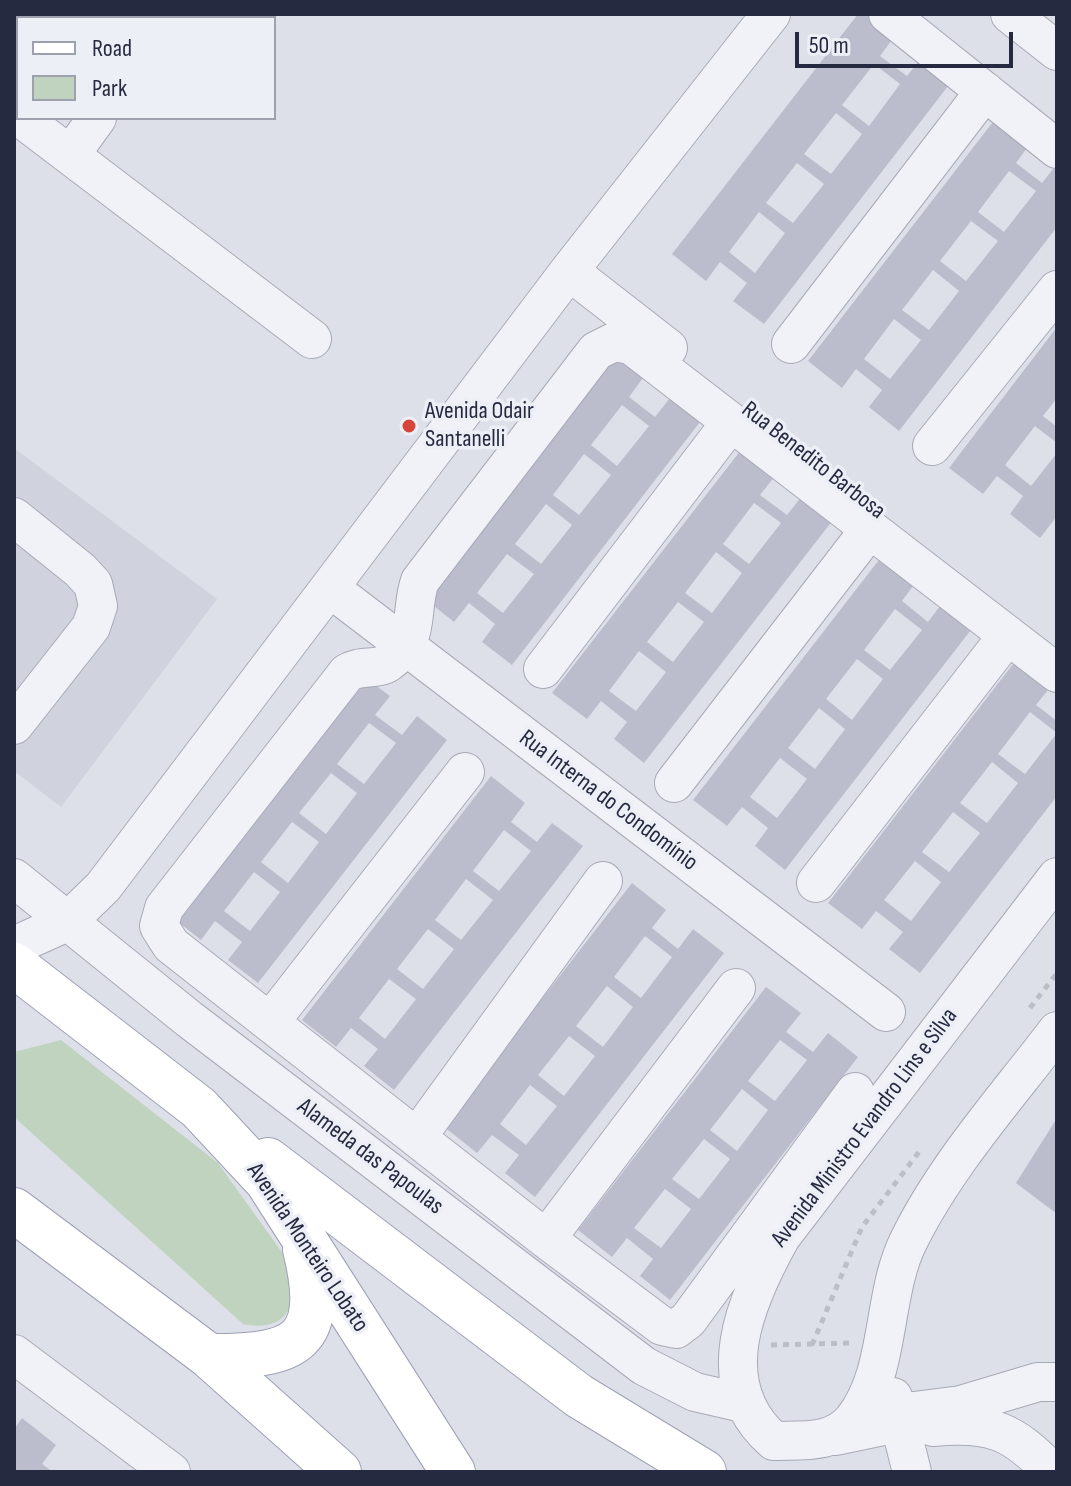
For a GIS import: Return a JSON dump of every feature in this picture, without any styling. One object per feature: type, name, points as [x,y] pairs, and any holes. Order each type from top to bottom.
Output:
[{"type":"main road","name":"Avenida Monteiro Lobato","points":[[14,965],[199,1108],[267,1181],[453,1472]]},
{"type":"main road","points":[[199,1108],[579,1396],[704,1472]]},
{"type":"main road","points":[[14,1210],[209,1356],[339,1472]]},
{"type":"main road","points":[[209,1356],[250,1357],[282,1350],[311,1323],[315,1302],[301,1231]]},
{"type":"main road","points":[[579,1396],[601,1420],[671,1472]]},
{"type":"street","points":[[888,14],[1057,149]]},
{"type":"street","points":[[14,946],[67,922],[103,887],[331,589],[755,19]]},
{"type":"street","points":[[791,344],[985,91]]},
{"type":"street","points":[[25,120],[312,339]]},
{"type":"street","points":[[71,154],[96,120]]},
{"type":"street","name":"Rua Benedito Barbosa","points":[[569,271],[1057,650]]},
{"type":"street","points":[[932,446],[1057,290]]},
{"type":"street","points":[[855,1092],[688,1320],[676,1329],[662,1326],[171,945],[159,926],[164,908],[347,673],[355,668],[388,664],[405,646],[416,622],[414,597],[420,581],[596,351],[614,342],[631,345],[1057,673]]},
{"type":"street","points":[[543,669],[731,422]]},
{"type":"street","points":[[14,517],[80,570],[93,584],[98,606],[91,627],[14,725]]},
{"type":"street","points":[[674,783],[870,529]]},
{"type":"street","name":"Rua Interna do Condomínio","points":[[331,589],[886,1012]]},
{"type":"street","points":[[816,883],[1008,635]]},
{"type":"street","points":[[270,1022],[465,772]]},
{"type":"street","points":[[945,988],[1057,848]]},
{"type":"street","name":"Avenida Ministro Evandro Lins e Silva","points":[[743,1403],[738,1343],[748,1301],[781,1237],[1057,877]]},
{"type":"street","name":"Alameda das Papoulas","points":[[14,878],[644,1366],[695,1392],[743,1403]]},
{"type":"street","points":[[417,1137],[603,881]]},
{"type":"street","points":[[546,1239],[736,988]]},
{"type":"street","points":[[836,1436],[853,1420],[872,1382],[908,1242],[940,1188],[1057,1031]]},
{"type":"street","points":[[882,1341],[898,1423],[912,1472]]},
{"type":"street","points":[[14,1354],[171,1472]]},
{"type":"street","points":[[743,1403],[757,1426],[774,1441],[836,1436],[898,1423],[914,1411],[961,1405],[1038,1382],[1057,1382]]},
{"type":"street","points":[[898,1423],[918,1428],[966,1424],[1011,1434],[1052,1472]]},
{"type":"street","points":[[919,1472],[936,1444],[966,1424]]},
{"type":"path","points":[[738,1343],[812,1345],[882,1341]]},
{"type":"shaded area","points":[[14,448],[217,599],[61,807],[14,771]]},
{"type":"green space","points":[[61,1040],[218,1163],[299,1276],[294,1299],[284,1316],[268,1325],[243,1324],[14,1117],[14,1052]]},
{"type":"building","points":[[858,14],[865,14],[894,37],[880,56],[907,76],[922,57],[952,81],[764,324],[733,301],[747,283],[720,262],[706,281],[672,254]],"holes":[[[874,64],[900,84],[869,126],[842,105]],[[836,113],[862,134],[831,174],[804,154]],[[797,163],[824,184],[793,223],[766,203]],[[759,212],[785,233],[755,273],[729,252]]]},
{"type":"building","points":[[996,118],[1030,144],[1016,163],[1042,183],[1057,164],[1057,227],[899,431],[869,407],[882,390],[856,369],[842,388],[808,361]],"holes":[[[1009,171],[1036,191],[1004,232],[978,212]],[[971,221],[998,241],[966,281],[940,261]],[[933,270],[959,291],[929,330],[902,310]],[[894,319],[921,340],[890,379],[864,359]]]},
{"type":"building","points":[[1057,327],[1057,398],[1043,416],[1057,427],[1057,443],[1035,426],[1005,465],[1031,486],[1057,453],[1057,516],[1040,538],[1010,514],[1023,496],[997,476],[983,494],[949,468]]},
{"type":"building","points":[[609,352],[643,378],[629,397],[655,417],[670,398],[700,422],[512,665],[482,642],[495,624],[469,603],[454,622],[420,595]],"holes":[[[622,405],[649,426],[617,466],[591,445]],[[584,454],[611,475],[579,515],[553,495]],[[546,504],[572,525],[541,564],[515,544]],[[507,554],[534,574],[503,613],[477,593]]]},
{"type":"building","points":[[741,450],[775,476],[760,495],[787,515],[802,496],[833,520],[644,763],[614,739],[627,722],[601,701],[587,719],[552,693]],"holes":[[[754,503],[781,523],[749,564],[723,544]],[[716,552],[742,573],[712,613],[685,593]],[[678,602],[704,622],[673,662],[647,642]],[[639,651],[666,672],[636,711],[609,691]]]},
{"type":"building","points":[[882,556],[916,582],[902,601],[928,622],[943,602],[974,626],[785,870],[755,846],[768,828],[742,807],[727,826],[693,800]],"holes":[[[895,609],[922,630],[890,670],[864,650]],[[857,659],[883,679],[852,720],[826,699]],[[819,708],[845,729],[815,769],[788,748]],[[780,758],[807,779],[777,818],[750,797]]]},
{"type":"building","points":[[1017,659],[1051,686],[1036,705],[1057,721],[1057,733],[1057,796],[920,973],[889,949],[903,932],[876,911],[862,929],[828,903]],"holes":[[[1030,712],[1057,733],[1025,774],[998,754]],[[992,762],[1018,783],[987,823],[960,803]],[[953,812],[980,833],[949,872],[922,852]],[[915,861],[941,882],[911,921],[884,900]]]},
{"type":"building","points":[[355,670],[390,696],[375,715],[402,735],[417,716],[447,740],[258,983],[228,960],[242,942],[215,921],[201,940],[167,913]],"holes":[[[369,723],[396,743],[364,784],[337,764]],[[331,773],[357,793],[326,834],[299,813]],[[292,822],[319,842],[288,883],[261,862]],[[254,872],[280,892],[250,931],[224,911]]]},
{"type":"building","points":[[491,776],[525,803],[511,822],[537,842],[552,823],[583,846],[394,1090],[364,1066],[378,1049],[351,1028],[336,1047],[302,1020]],"holes":[[[504,830],[531,851],[499,891],[473,871]],[[466,879],[493,900],[461,940],[435,920]],[[428,929],[454,949],[423,989],[397,969]],[[389,979],[416,999],[385,1039],[359,1018]]]},
{"type":"building","points":[[632,883],[666,910],[652,928],[678,949],[693,929],[724,953],[535,1197],[505,1173],[519,1155],[492,1135],[477,1153],[443,1126]],"holes":[[[645,936],[672,957],[641,998],[614,977]],[[607,986],[633,1007],[603,1047],[576,1026]],[[569,1036],[595,1056],[564,1096],[538,1075]],[[530,1085],[557,1106],[526,1145],[500,1124]]]},
{"type":"building","points":[[766,987],[801,1013],[786,1032],[813,1052],[828,1033],[858,1057],[670,1300],[640,1276],[653,1259],[627,1238],[612,1257],[578,1230]],"holes":[[[780,1040],[807,1060],[775,1101],[748,1081]],[[742,1089],[768,1110],[737,1151],[710,1130]],[[704,1139],[730,1159],[699,1199],[672,1179]],[[665,1189],[691,1209],[661,1248],[634,1228]]]},
{"type":"building","points":[[1057,1118],[1057,1214],[1016,1183]]},
{"type":"building","points":[[22,1418],[56,1445],[42,1464],[53,1472],[14,1472],[14,1429]]},
{"type":"place","name":"Avenida Odair Santanelli","points":[[409,426]]}]
